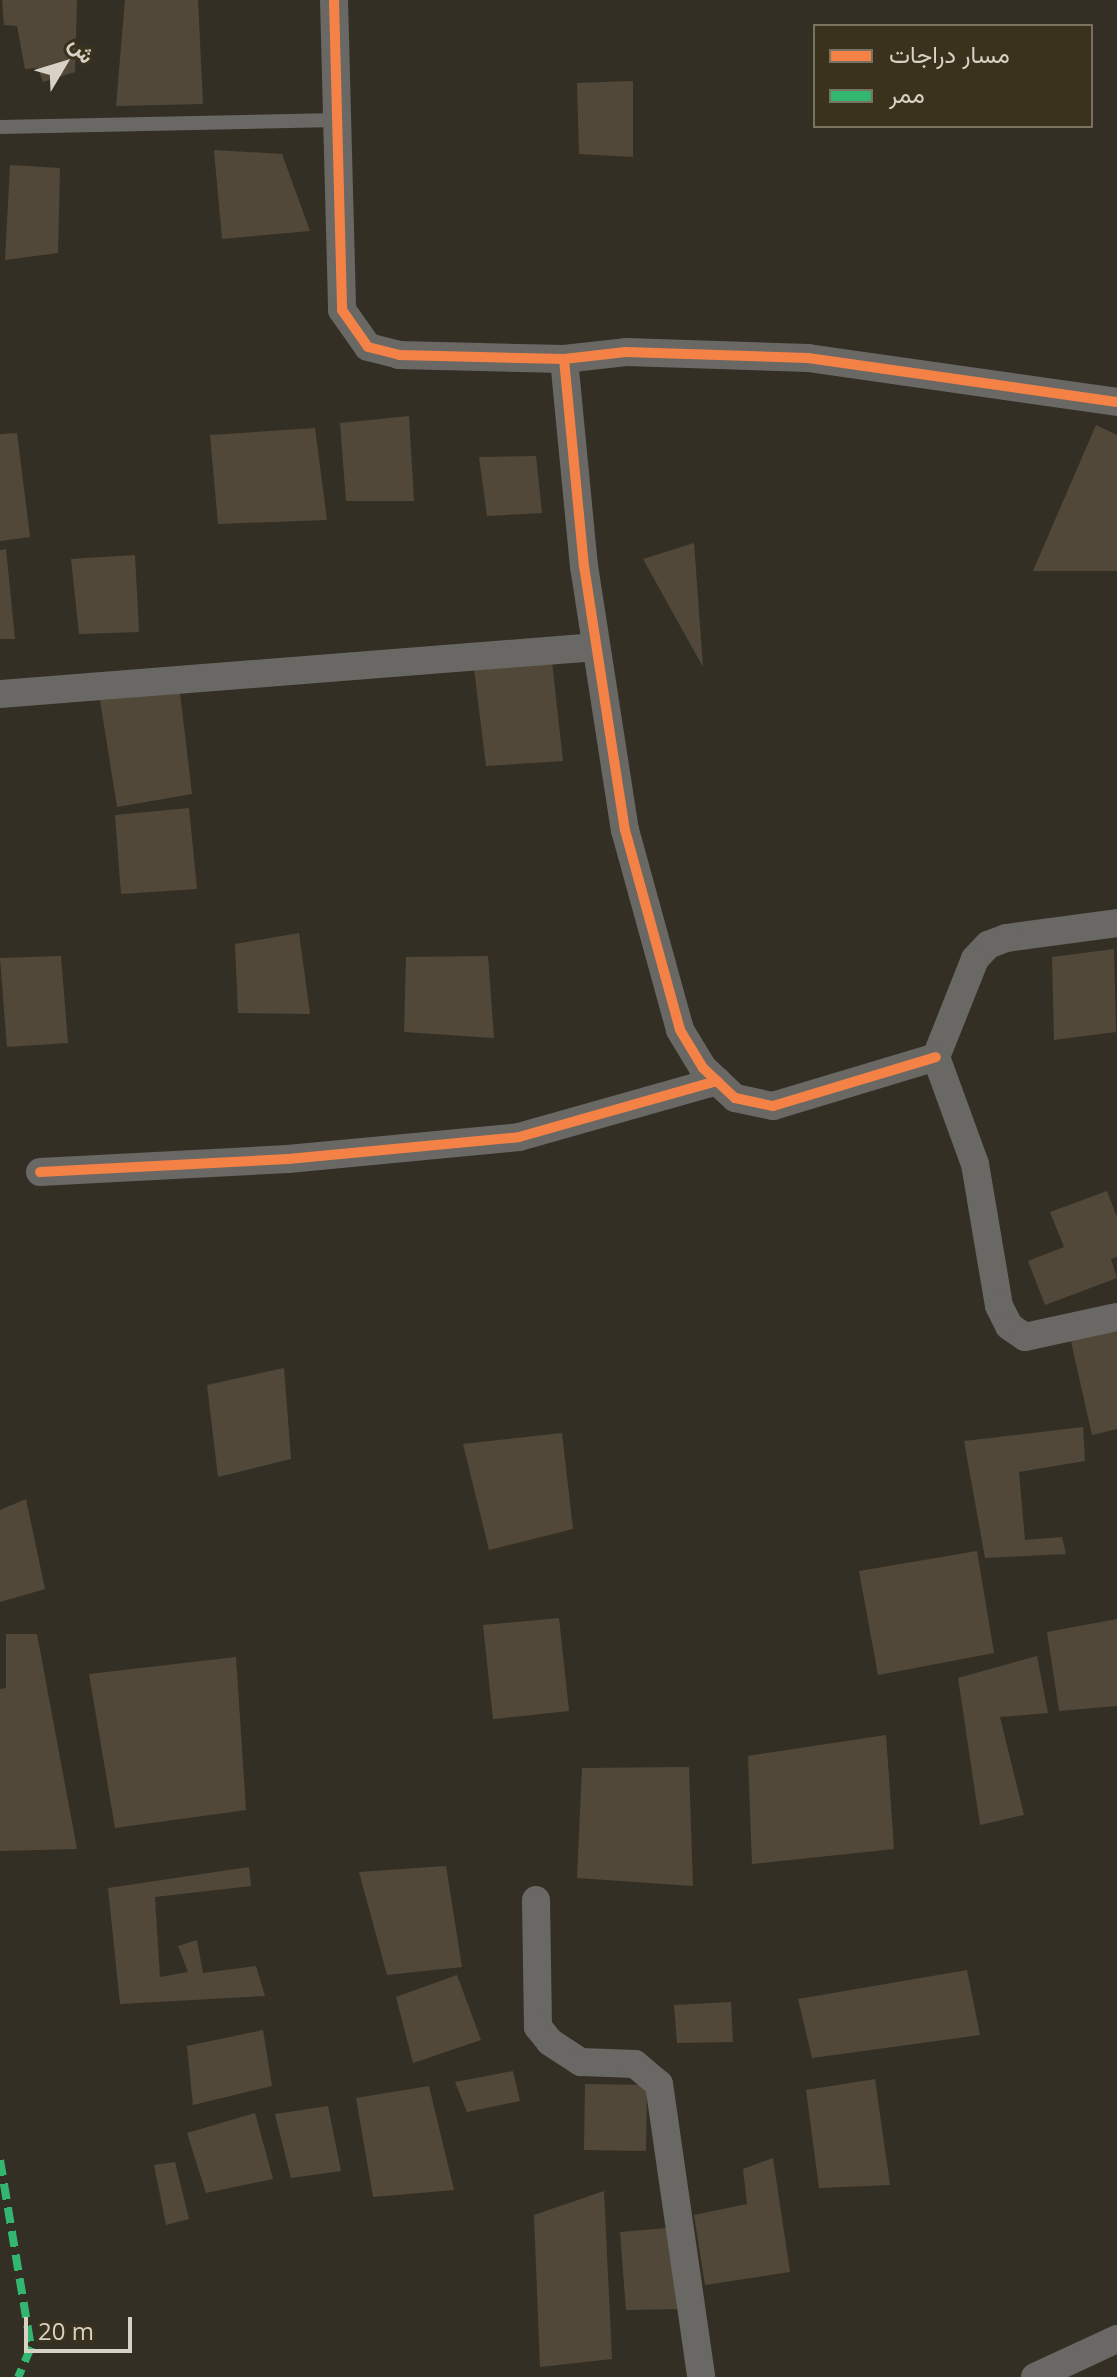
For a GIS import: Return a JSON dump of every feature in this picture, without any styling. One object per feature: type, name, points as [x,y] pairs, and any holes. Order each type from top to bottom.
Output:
[{"type":"street","points":[[334,0],[342,310],[368,347],[399,355],[564,359],[626,352],[808,358],[1117,402]]},
{"type":"street","points":[[564,359],[596,647],[625,830],[680,1030],[717,1081],[735,1098],[773,1106],[936,1057]]},
{"type":"street","points":[[0,694],[596,647]]},
{"type":"street","points":[[1117,923],[1006,938],[988,945],[975,959],[936,1057],[975,1164],[999,1306],[1009,1326],[1025,1337],[1117,1317]]},
{"type":"street","points":[[40,1172],[288,1159],[519,1137],[717,1081]]},
{"type":"street","points":[[536,1900],[538,2027],[550,2042],[581,2062],[635,2064],[659,2084],[701,2377]]},
{"type":"street","points":[[1035,2377],[1117,2339]]},
{"type":"lane","points":[[0,127],[337,120]]},
{"type":"building","points":[[2,0],[77,0],[75,72],[43,82],[38,68],[25,69],[17,26],[4,25]]},
{"type":"building","points":[[125,0],[198,0],[203,104],[116,106]]},
{"type":"building","points":[[633,81],[633,157],[579,154],[577,83]]},
{"type":"building","points":[[214,150],[282,154],[310,231],[222,239]]},
{"type":"building","points":[[10,165],[60,168],[58,253],[5,260]]},
{"type":"building","points":[[409,416],[414,501],[346,501],[340,423]]},
{"type":"building","points":[[1096,425],[1117,435],[1117,571],[1033,571]]},
{"type":"building","points":[[315,428],[327,520],[218,524],[210,435]]},
{"type":"building","points":[[17,433],[30,537],[0,541],[0,434]]},
{"type":"building","points":[[536,456],[542,513],[487,516],[479,457]]},
{"type":"building","points":[[694,543],[703,667],[643,559]]},
{"type":"building","points":[[6,549],[15,639],[0,639],[0,550]]},
{"type":"building","points":[[135,555],[139,632],[79,634],[71,559]]},
{"type":"building","points":[[552,662],[563,761],[486,766],[474,669]]},
{"type":"building","points":[[180,693],[192,794],[117,807],[100,700]]},
{"type":"building","points":[[189,808],[197,889],[121,894],[115,815]]},
{"type":"building","points":[[299,933],[310,1014],[238,1013],[235,944]]},
{"type":"building","points":[[1114,949],[1116,1032],[1054,1040],[1052,957]]},
{"type":"building","points":[[61,956],[68,1043],[7,1047],[0,958]]},
{"type":"building","points":[[488,956],[494,1038],[404,1032],[406,957]]},
{"type":"building","points":[[1107,1191],[1117,1217],[1117,1257],[1111,1259],[1117,1278],[1045,1305],[1028,1261],[1064,1247],[1050,1212]]},
{"type":"building","points":[[1117,1327],[1117,1429],[1092,1435],[1070,1337]]},
{"type":"building","points":[[284,1368],[291,1459],[218,1477],[207,1385]]},
{"type":"building","points":[[1083,1427],[1085,1461],[1019,1472],[1025,1540],[1062,1537],[1066,1554],[985,1558],[964,1441]]},
{"type":"building","points":[[562,1433],[573,1529],[489,1550],[463,1444]]},
{"type":"building","points":[[26,1499],[45,1589],[0,1602],[0,1510]]},
{"type":"building","points":[[977,1551],[994,1653],[878,1675],[859,1571]]},
{"type":"building","points":[[559,1618],[569,1711],[493,1719],[483,1625]]},
{"type":"building","points":[[1117,1619],[1117,1706],[1059,1711],[1047,1632]]},
{"type":"building","points":[[6,1634],[37,1634],[77,1849],[0,1851],[0,1689],[6,1688]]},
{"type":"building","points":[[1037,1656],[1048,1713],[1000,1717],[1024,1815],[980,1825],[958,1678]]},
{"type":"building","points":[[236,1657],[246,1810],[115,1828],[89,1674]]},
{"type":"building","points":[[886,1735],[894,1849],[752,1864],[748,1756]]},
{"type":"building","points":[[689,1767],[693,1886],[577,1878],[582,1768]]},
{"type":"building","points":[[446,1866],[462,1967],[387,1975],[359,1872]]},
{"type":"building","points":[[249,1867],[251,1886],[155,1897],[160,1977],[188,1972],[178,1946],[197,1940],[203,1973],[256,1966],[265,1996],[120,2004],[108,1888]]},
{"type":"building","points":[[967,1970],[980,2035],[812,2058],[798,1999]]},
{"type":"building","points":[[457,1975],[481,2040],[413,2063],[396,1997]]},
{"type":"building","points":[[731,2002],[733,2042],[677,2043],[674,2005]]},
{"type":"building","points":[[263,2030],[272,2086],[193,2105],[187,2046]]},
{"type":"building","points":[[513,2071],[520,2101],[467,2112],[455,2082]]},
{"type":"building","points":[[875,2079],[890,2185],[819,2188],[806,2090]]},
{"type":"building","points":[[585,2084],[647,2085],[646,2151],[584,2150]]},
{"type":"building","points":[[429,2086],[454,2190],[373,2197],[356,2098]]},
{"type":"building","points":[[328,2106],[341,2171],[291,2178],[275,2114]]},
{"type":"building","points":[[255,2113],[273,2179],[206,2193],[187,2133]]},
{"type":"building","points":[[773,2158],[790,2272],[705,2285],[694,2215],[747,2204],[743,2169]]},
{"type":"building","points":[[175,2162],[189,2219],[166,2225],[154,2165]]},
{"type":"building","points":[[604,2191],[612,2359],[540,2367],[534,2215]]},
{"type":"building","points":[[667,2228],[680,2309],[626,2310],[620,2232]]},
{"type":"marked path","points":[[0,2160],[31,2347],[18,2377]]},
{"type":"cycle path","points":[[334,0],[342,310],[368,347],[399,355],[564,359],[626,352],[808,358],[1117,402]]},
{"type":"cycle path","points":[[564,359],[584,566],[625,830],[680,1030],[703,1068],[735,1098],[773,1106],[936,1057]]},
{"type":"cycle path","points":[[40,1172],[288,1159],[519,1137],[717,1081]]}]
